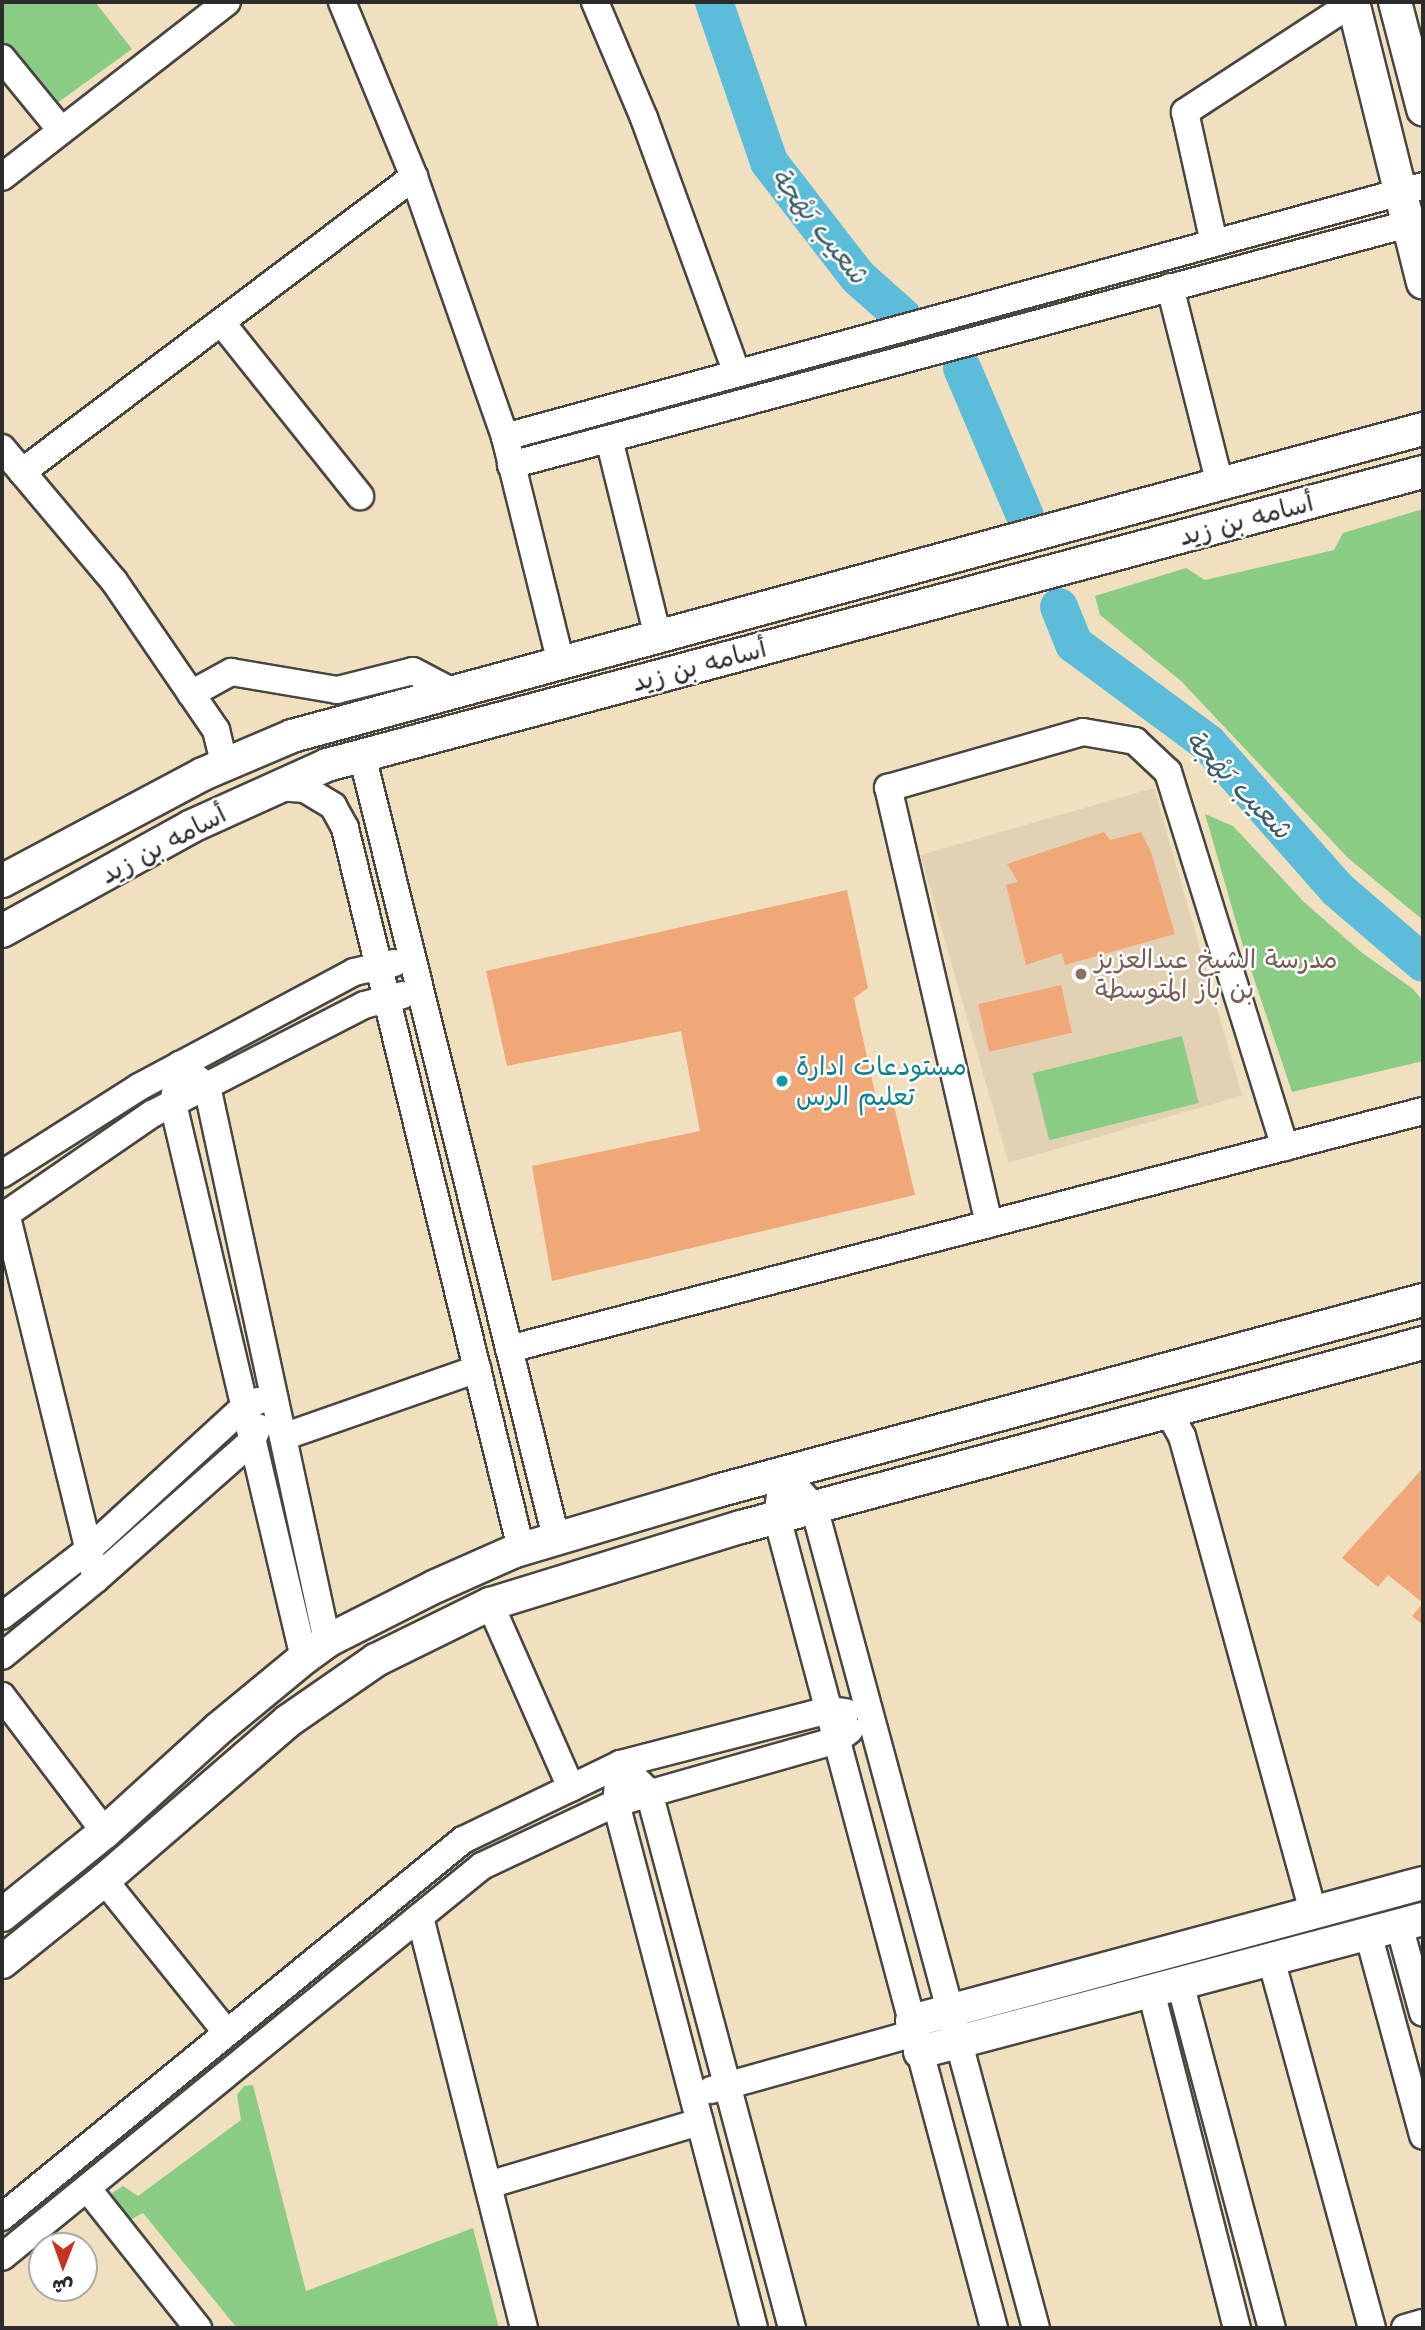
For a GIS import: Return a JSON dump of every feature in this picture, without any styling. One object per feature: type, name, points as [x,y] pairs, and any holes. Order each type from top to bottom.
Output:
[{"type":"street","points":[[2,177],[227,2]]},
{"type":"street","points":[[342,2],[414,177],[505,437],[561,663]]},
{"type":"street","points":[[595,2],[644,118],[737,373]]},
{"type":"street","points":[[1214,243],[1185,111],[1354,2],[1412,189],[1423,282]]},
{"type":"street","points":[[1395,2],[1423,108]]},
{"type":"street","points":[[2,58],[61,130]]},
{"type":"street","points":[[22,472],[414,177]]},
{"type":"street","points":[[505,437],[1412,189]]},
{"type":"street","points":[[511,465],[1416,222]]},
{"type":"street","points":[[1170,287],[1220,484]]},
{"type":"street","points":[[221,322],[360,496]]},
{"type":"street","name":"أسامه بن زيد","points":[[2,881],[112,820],[292,736],[1423,429]]},
{"type":"street","points":[[609,439],[658,636]]},
{"type":"street","points":[[2,448],[114,582],[216,730],[225,765]]},
{"type":"street","name":"أسامه بن زيد","points":[[2,930],[192,826],[327,765],[1423,472]]},
{"type":"street","points":[[191,694],[230,672],[337,690],[413,671],[453,692]]},
{"type":"street","points":[[989,1224],[888,788],[1083,732],[1135,741],[1168,772],[1285,1147]]},
{"type":"street","points":[[362,755],[556,1538]]},
{"type":"street","points":[[277,787],[306,789],[333,806],[345,828],[521,1549]]},
{"type":"street","points":[[2,1174],[139,1087],[355,972],[413,958]]},
{"type":"street","points":[[96,1579],[4,1215],[152,1114],[364,1005],[421,990]]},
{"type":"street","points":[[180,1065],[206,1086],[283,1437],[315,1650]]},
{"type":"street","points":[[180,1065],[173,1104],[252,1441],[315,1650]]},
{"type":"street","points":[[509,1349],[1423,1111]]},
{"type":"street","points":[[2,1915],[105,1832],[218,1729],[315,1650],[436,1586],[521,1549],[783,1473],[1423,1300]]},
{"type":"street","points":[[2,1962],[104,1880],[288,1721],[376,1660],[490,1604],[777,1517],[1423,1342]]},
{"type":"street","points":[[283,1437],[477,1369]]},
{"type":"street","points":[[2,1616],[88,1550],[244,1407],[273,1395]]},
{"type":"street","points":[[2,1656],[96,1579],[252,1441],[273,1395]]},
{"type":"street","points":[[1168,1412],[1182,1436],[1313,1913]]},
{"type":"street","points":[[783,1473],[814,1507],[1036,2328]]},
{"type":"street","points":[[783,1473],[777,1517],[993,2328]]},
{"type":"street","points":[[490,1604],[571,1788]]},
{"type":"street","points":[[2,1696],[105,1832]]},
{"type":"street","points":[[2,2217],[463,1840],[620,1764],[829,1710],[869,1716]]},
{"type":"street","points":[[2,2257],[482,1866],[617,1803],[837,1740],[869,1716]]},
{"type":"street","points":[[620,1764],[649,1792],[792,2328]]},
{"type":"street","points":[[620,1764],[617,1803],[754,2328]]},
{"type":"street","points":[[104,1880],[227,2033]]},
{"type":"street","points":[[693,2095],[915,2035],[950,2011],[1423,1883]]},
{"type":"street","points":[[420,1917],[524,2328]]},
{"type":"street","points":[[915,2035],[958,2042],[1411,1922],[1423,2013]]},
{"type":"street","points":[[1367,1933],[1423,2136]]},
{"type":"street","points":[[1271,1959],[1372,2328]]},
{"type":"street","points":[[1166,1987],[1237,2328]]},
{"type":"street","points":[[1166,1987],[1272,2328]]},
{"type":"street","points":[[488,2185],[700,2122]]},
{"type":"street","points":[[87,2188],[198,2328]]},
{"type":"street","points":[[1405,2328],[1423,2323]]},
{"type":"shaded area","name":"مدرسة الشيخ عبدالعزيز بن باز المتوسطة","points":[[1154,788],[1242,1096],[1009,1163],[920,855]]},
{"type":"green space","points":[[2,2],[95,2],[132,49],[53,106],[2,44]]},
{"type":"green space","points":[[1423,509],[1423,920],[1348,858],[1181,681],[1100,615],[1095,596],[1186,568],[1205,580],[1334,550],[1343,533]]},
{"type":"green space","points":[[1205,814],[1233,826],[1304,902],[1361,952],[1413,989],[1423,1001],[1423,1061],[1292,1092],[1243,946]]},
{"type":"green space","points":[[1182,1036],[1199,1103],[1049,1140],[1033,1073]]},
{"type":"green space","points":[[253,2085],[306,2291],[473,2228],[499,2328],[237,2328],[143,2213],[128,2221],[116,2205],[112,2193],[123,2186],[138,2196],[241,2120],[237,2095],[244,2086]]},
{"type":"building","points":[[1104,832],[1110,840],[1141,832],[1151,852],[1175,934],[1065,965],[1062,953],[1026,965],[1006,885],[1018,882],[1007,864]]},
{"type":"building","name":"مستودعات ادارة تعليم الرس","points":[[847,890],[868,988],[854,998],[877,1102],[892,1097],[915,1195],[552,1281],[532,1166],[700,1131],[681,1031],[507,1066],[486,971]]},
{"type":"building","points":[[1061,985],[1072,1033],[989,1052],[978,1004]]},
{"type":"building","points":[[1423,1468],[1423,1603],[1388,1575],[1378,1587],[1342,1558]]},
{"type":"building","points":[[1423,1603],[1423,1625],[1412,1616]]},
{"type":"waterway","name":"شعيب بَهْجة","points":[[714,2],[769,162],[858,277],[903,317]]},
{"type":"waterway","name":"شعيب بَهْجة","points":[[962,368],[1025,516]]},
{"type":"waterway","name":"شعيب بَهْجة","points":[[1059,607],[1074,644],[1208,743],[1337,889],[1423,963]]},
{"type":"place","name":"مدرسة الشيخ عبدالعزيز بن باز المتوسطة","points":[[1081,974]]},
{"type":"place","name":"مستودعات ادارة تعليم الرس","points":[[782,1081]]}]
